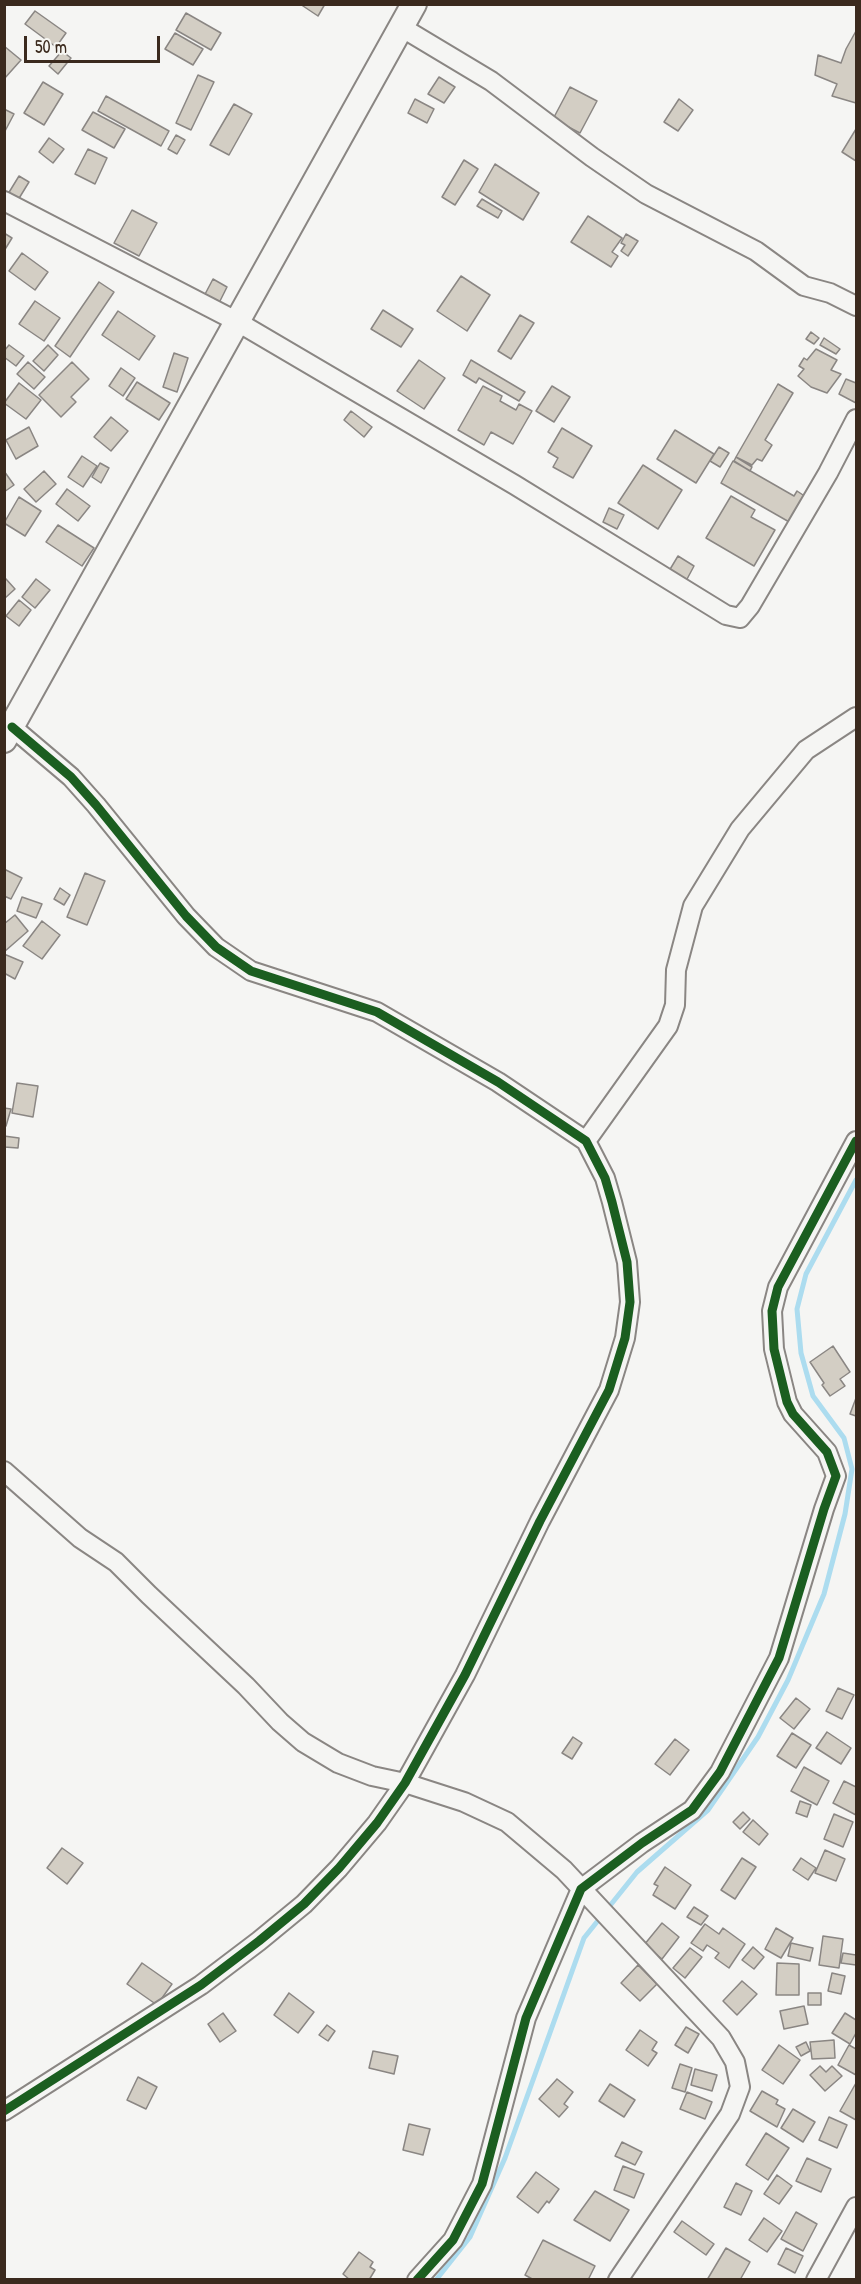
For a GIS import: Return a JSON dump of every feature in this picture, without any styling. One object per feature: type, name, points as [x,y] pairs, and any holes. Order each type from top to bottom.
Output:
[{"type":"main road","points":[[8,734],[414,4]]},
{"type":"street","points":[[401,27],[491,81],[583,151],[646,194],[756,251],[804,285],[830,293],[856,306]]},
{"type":"street","points":[[4,201],[236,321],[475,460],[726,615],[740,618],[750,606],[856,419]]},
{"type":"street","points":[[586,1141],[668,1026],[675,1005],[676,970],[693,906],[740,829],[806,750],[856,717]]},
{"type":"street","points":[[4,2111],[201,1985],[259,1941],[304,1904],[339,1868],[377,1823],[405,1783],[465,1675],[540,1521],[609,1390],[625,1338],[630,1302],[627,1262],[605,1178],[586,1141],[498,1082],[377,1012],[251,971],[216,947],[186,916],[78,784],[8,734]]},
{"type":"street","points":[[417,2280],[453,2240],[482,2184],[526,2018],[581,1889],[642,1843],[692,1810],[720,1772],[778,1658],[836,1476],[826,1452],[794,1414],[787,1402],[774,1349],[772,1311],[778,1287],[856,1141]]},
{"type":"street","points":[[4,1471],[80,1538],[116,1562],[303,1742],[338,1763],[372,1776],[405,1783],[464,1802],[507,1822],[564,1869],[721,2038],[735,2062],[740,2086],[730,2114],[618,2280]]},
{"type":"street","points":[[816,2280],[856,2207]]},
{"type":"building","points":[[300,4],[325,4],[318,16]]},
{"type":"building","points":[[35,11],[66,33],[56,47],[25,24]]},
{"type":"building","points":[[186,13],[221,33],[211,50],[176,30]]},
{"type":"building","points":[[856,31],[856,103],[832,96],[837,84],[815,75],[818,55],[841,63]]},
{"type":"building","points":[[175,33],[203,49],[193,65],[165,49]]},
{"type":"building","points":[[4,46],[21,60],[4,79]]},
{"type":"building","points":[[62,51],[71,58],[58,74],[49,66]]},
{"type":"building","points":[[198,75],[214,82],[191,130],[176,123]]},
{"type":"building","points":[[439,77],[455,87],[444,103],[428,94]]},
{"type":"building","points":[[43,82],[63,94],[44,125],[24,113]]},
{"type":"building","points":[[570,87],[597,101],[580,133],[553,119]]},
{"type":"building","points":[[106,96],[169,131],[161,146],[98,111]]},
{"type":"building","points":[[415,99],[434,109],[427,123],[408,113]]},
{"type":"building","points":[[679,99],[693,110],[678,131],[664,122]]},
{"type":"building","points":[[234,104],[252,114],[229,155],[210,145]]},
{"type":"building","points":[[4,109],[14,114],[4,133]]},
{"type":"building","points":[[93,112],[125,129],[114,148],[82,130]]},
{"type":"building","points":[[856,129],[856,161],[842,152]]},
{"type":"building","points":[[176,135],[185,140],[177,154],[168,149]]},
{"type":"building","points":[[49,138],[64,149],[53,163],[39,152]]},
{"type":"building","points":[[88,149],[107,158],[95,184],[75,174]]},
{"type":"building","points":[[464,160],[478,169],[455,205],[442,197]]},
{"type":"building","points":[[495,164],[539,193],[523,220],[479,192]]},
{"type":"building","points":[[19,176],[29,182],[18,200],[8,194]]},
{"type":"building","points":[[482,199],[502,211],[498,218],[477,206]]},
{"type":"building","points":[[132,210],[157,223],[139,256],[114,243]]},
{"type":"building","points":[[588,216],[622,238],[612,252],[618,256],[611,267],[571,242]]},
{"type":"building","points":[[4,233],[12,238],[4,251]]},
{"type":"building","points":[[626,234],[638,241],[628,256],[621,251],[625,245],[621,243]]},
{"type":"building","points":[[22,253],[48,272],[35,290],[9,271]]},
{"type":"building","points":[[461,276],[490,295],[467,331],[437,311]]},
{"type":"building","points":[[213,279],[227,287],[218,305],[203,298]]},
{"type":"building","points":[[99,282],[114,292],[70,357],[55,346]]},
{"type":"building","points":[[35,301],[60,318],[44,341],[19,324]]},
{"type":"building","points":[[383,310],[413,329],[401,347],[371,329]]},
{"type":"building","points":[[118,311],[155,336],[139,360],[102,335]]},
{"type":"building","points":[[520,315],[534,323],[511,359],[498,351]]},
{"type":"building","points":[[811,332],[819,338],[814,344],[806,339]]},
{"type":"building","points":[[824,338],[840,349],[836,354],[820,345]]},
{"type":"building","points":[[9,345],[24,356],[16,366],[4,357],[4,351]]},
{"type":"building","points":[[48,345],[58,355],[44,371],[33,361]]},
{"type":"building","points":[[816,349],[837,360],[831,370],[841,374],[827,393],[811,387],[798,376],[804,369],[799,366],[804,358],[807,360]]},
{"type":"building","points":[[174,353],[188,358],[177,392],[163,387]]},
{"type":"building","points":[[419,360],[445,378],[424,409],[397,391]]},
{"type":"building","points":[[471,360],[525,392],[519,401],[479,378],[476,383],[463,375]]},
{"type":"building","points":[[28,362],[45,377],[34,389],[17,374]]},
{"type":"building","points":[[72,362],[89,379],[71,397],[76,402],[61,417],[39,395]]},
{"type":"building","points":[[121,368],[135,378],[123,396],[109,386]]},
{"type":"building","points":[[846,379],[856,383],[856,403],[839,394]]},
{"type":"building","points":[[137,382],[170,403],[159,420],[126,399]]},
{"type":"building","points":[[19,383],[41,400],[26,419],[4,403]]},
{"type":"building","points":[[778,384],[793,393],[765,440],[772,445],[762,461],[757,459],[752,465],[736,457]]},
{"type":"building","points":[[483,386],[502,396],[500,401],[516,410],[519,404],[532,411],[513,444],[491,432],[484,445],[458,430]]},
{"type":"building","points":[[552,386],[570,397],[554,422],[536,411]]},
{"type":"building","points":[[351,411],[372,427],[364,437],[344,420]]},
{"type":"building","points":[[111,417],[128,431],[111,451],[94,437]]},
{"type":"building","points":[[29,427],[38,446],[16,459],[6,440]]},
{"type":"building","points":[[562,428],[592,446],[573,478],[553,467],[558,458],[548,452]]},
{"type":"building","points":[[675,430],[714,454],[696,483],[657,459]]},
{"type":"building","points":[[719,447],[729,453],[720,467],[710,461]]},
{"type":"building","points":[[82,456],[97,466],[83,487],[68,477]]},
{"type":"building","points":[[736,457],[752,467],[750,471],[734,461]]},
{"type":"building","points":[[733,461],[794,496],[797,491],[806,497],[791,523],[721,483]]},
{"type":"building","points":[[100,463],[109,468],[101,483],[92,477]]},
{"type":"building","points":[[643,465],[682,490],[658,529],[618,503]]},
{"type":"building","points":[[4,471],[14,485],[4,492]]},
{"type":"building","points":[[44,471],[56,484],[36,502],[24,489]]},
{"type":"building","points":[[67,489],[90,506],[78,521],[56,504]]},
{"type":"building","points":[[731,496],[755,510],[751,517],[775,530],[754,566],[706,538]]},
{"type":"building","points":[[19,497],[41,511],[25,536],[4,523]]},
{"type":"building","points":[[609,508],[624,515],[617,529],[603,522]]},
{"type":"building","points":[[58,525],[94,548],[82,566],[46,542]]},
{"type":"building","points":[[678,556],[694,566],[686,581],[669,571]]},
{"type":"building","points":[[6,579],[15,589],[4,599],[4,581]]},
{"type":"building","points":[[36,579],[50,590],[35,608],[22,597]]},
{"type":"building","points":[[19,600],[31,610],[19,626],[6,616]]},
{"type":"building","points":[[4,869],[22,878],[11,899],[4,896]]},
{"type":"building","points":[[85,873],[105,881],[87,925],[67,917]]},
{"type":"building","points":[[60,888],[70,895],[64,905],[54,899]]},
{"type":"building","points":[[22,897],[42,904],[36,918],[17,911]]},
{"type":"building","points":[[15,915],[28,931],[4,952],[4,924]]},
{"type":"building","points":[[42,921],[60,935],[42,959],[23,946]]},
{"type":"building","points":[[4,954],[23,962],[15,979],[4,973]]},
{"type":"building","points":[[17,1083],[38,1086],[33,1117],[12,1113]]},
{"type":"building","points":[[4,1108],[11,1109],[6,1126],[4,1126]]},
{"type":"building","points":[[4,1136],[19,1138],[18,1148],[4,1147]]},
{"type":"building","points":[[833,1346],[850,1372],[840,1379],[845,1386],[830,1396],[810,1362]]},
{"type":"building","points":[[856,1398],[856,1416],[850,1414]]},
{"type":"building","points":[[838,1688],[854,1695],[842,1719],[826,1711]]},
{"type":"building","points":[[796,1698],[810,1709],[794,1729],[780,1718]]},
{"type":"building","points":[[827,1732],[851,1748],[841,1764],[816,1748]]},
{"type":"building","points":[[792,1733],[811,1745],[796,1768],[777,1756]]},
{"type":"building","points":[[573,1737],[582,1743],[572,1759],[562,1753]]},
{"type":"building","points":[[675,1739],[689,1750],[670,1775],[655,1764]]},
{"type":"building","points":[[804,1767],[829,1781],[817,1805],[791,1791]]},
{"type":"building","points":[[844,1781],[856,1787],[856,1815],[833,1803]]},
{"type":"building","points":[[800,1801],[811,1805],[807,1817],[796,1813]]},
{"type":"building","points":[[743,1812],[750,1819],[740,1829],[733,1822]]},
{"type":"building","points":[[834,1814],[853,1822],[843,1847],[824,1839]]},
{"type":"building","points":[[753,1820],[768,1834],[759,1845],[743,1832]]},
{"type":"building","points":[[62,1848],[83,1863],[67,1884],[47,1868]]},
{"type":"building","points":[[825,1850],[845,1859],[836,1881],[815,1873]]},
{"type":"building","points":[[742,1858],[756,1867],[735,1899],[721,1890]]},
{"type":"building","points":[[801,1858],[816,1868],[808,1880],[793,1870]]},
{"type":"building","points":[[665,1867],[691,1885],[675,1909],[653,1895],[658,1886],[654,1884]]},
{"type":"building","points":[[694,1907],[708,1916],[701,1925],[687,1917]]},
{"type":"building","points":[[662,1923],[679,1937],[662,1959],[644,1945]]},
{"type":"building","points":[[705,1924],[719,1934],[723,1928],[745,1944],[729,1968],[715,1958],[719,1953],[707,1945],[703,1951],[691,1943]]},
{"type":"building","points":[[776,1928],[793,1938],[781,1958],[765,1949]]},
{"type":"building","points":[[823,1936],[843,1939],[839,1968],[819,1965]]},
{"type":"building","points":[[791,1943],[813,1948],[810,1961],[788,1956]]},
{"type":"building","points":[[753,1947],[764,1957],[754,1969],[742,1960]]},
{"type":"building","points":[[690,1948],[702,1957],[685,1978],[673,1968]]},
{"type":"building","points":[[843,1953],[856,1955],[856,1965],[841,1963]]},
{"type":"building","points":[[142,1963],[172,1984],[157,2005],[127,1984]]},
{"type":"building","points":[[777,1963],[799,1964],[799,1995],[776,1995]]},
{"type":"building","points":[[638,1965],[657,1984],[640,2001],[621,1983]]},
{"type":"building","points":[[832,1973],[845,1976],[841,1994],[828,1991]]},
{"type":"building","points":[[742,1981],[757,1994],[737,2015],[723,2001]]},
{"type":"building","points":[[289,1993],[314,2012],[298,2033],[274,2015]]},
{"type":"building","points":[[808,1993],[821,1993],[821,2005],[808,2005]]},
{"type":"building","points":[[804,2006],[808,2024],[784,2029],[780,2011]]},
{"type":"building","points":[[223,2013],[236,2031],[220,2042],[208,2024]]},
{"type":"building","points":[[845,2013],[856,2020],[856,2033],[850,2044],[832,2033]]},
{"type":"building","points":[[327,2025],[335,2031],[328,2041],[319,2035]]},
{"type":"building","points":[[686,2027],[699,2034],[688,2053],[675,2045]]},
{"type":"building","points":[[640,2030],[657,2042],[652,2050],[657,2053],[648,2066],[626,2050]]},
{"type":"building","points":[[834,2040],[835,2058],[812,2059],[810,2042]]},
{"type":"building","points":[[806,2042],[810,2051],[801,2056],[796,2047]]},
{"type":"building","points":[[779,2045],[800,2060],[783,2084],[762,2070]]},
{"type":"building","points":[[849,2045],[856,2049],[856,2075],[838,2065]]},
{"type":"building","points":[[373,2051],[398,2056],[394,2074],[369,2068]]},
{"type":"building","points":[[680,2064],[692,2068],[685,2092],[672,2088]]},
{"type":"building","points":[[820,2066],[826,2072],[832,2066],[842,2076],[825,2091],[810,2075]]},
{"type":"building","points":[[695,2069],[717,2075],[712,2091],[691,2085]]},
{"type":"building","points":[[138,2077],[157,2087],[146,2109],[127,2100]]},
{"type":"building","points":[[557,2079],[573,2092],[564,2104],[568,2107],[559,2117],[539,2099]]},
{"type":"building","points":[[856,2083],[856,2120],[840,2111]]},
{"type":"building","points":[[610,2084],[635,2100],[624,2117],[599,2101]]},
{"type":"building","points":[[762,2091],[778,2100],[776,2104],[785,2109],[777,2127],[750,2111]]},
{"type":"building","points":[[687,2092],[712,2102],[705,2119],[680,2109]]},
{"type":"building","points":[[793,2109],[815,2122],[803,2142],[781,2128]]},
{"type":"building","points":[[829,2117],[847,2125],[837,2148],[819,2140]]},
{"type":"building","points":[[409,2124],[430,2129],[423,2155],[403,2150]]},
{"type":"building","points":[[766,2133],[789,2148],[768,2180],[746,2165]]},
{"type":"building","points":[[622,2142],[642,2152],[635,2165],[615,2156]]},
{"type":"building","points":[[807,2158],[831,2169],[821,2192],[796,2181]]},
{"type":"building","points":[[623,2166],[644,2174],[634,2198],[614,2190]]},
{"type":"building","points":[[536,2172],[559,2189],[538,2213],[517,2197]]},
{"type":"building","points":[[777,2175],[792,2186],[779,2204],[764,2194]]},
{"type":"building","points":[[736,2183],[752,2191],[741,2215],[724,2207]]},
{"type":"building","points":[[595,2191],[629,2210],[610,2241],[574,2220]]},
{"type":"building","points":[[796,2212],[817,2224],[803,2251],[781,2239]]},
{"type":"building","points":[[764,2218],[782,2231],[767,2252],[749,2240]]},
{"type":"building","points":[[682,2221],[714,2244],[706,2255],[674,2232]]},
{"type":"building","points":[[543,2240],[595,2266],[588,2280],[534,2280],[525,2275]]},
{"type":"building","points":[[726,2248],[750,2262],[740,2280],[707,2280]]},
{"type":"building","points":[[786,2248],[803,2256],[795,2273],[778,2264]]},
{"type":"building","points":[[359,2252],[373,2262],[370,2267],[375,2270],[369,2280],[350,2280],[343,2274]]},
{"type":"waterway","points":[[436,2280],[470,2237],[505,2158],[584,1938],[637,1872],[708,1810],[758,1737],[788,1680],[824,1594],[845,1514],[852,1469],[844,1438],[813,1396],[801,1353],[797,1309],[806,1274],[856,1180]]},
{"type":"cycle path","points":[[4,2111],[201,1985],[259,1941],[304,1904],[339,1868],[377,1823],[405,1783],[465,1675],[540,1521],[609,1390],[625,1338],[630,1302],[627,1262],[612,1202],[605,1178],[586,1141],[498,1082],[377,1012],[251,971],[216,947],[186,916],[71,777],[12,727]]},
{"type":"cycle path","points":[[417,2280],[453,2240],[482,2184],[526,2018],[581,1889],[642,1843],[692,1810],[720,1772],[779,1658],[836,1476],[827,1452],[793,1414],[787,1402],[774,1349],[772,1311],[778,1287],[856,1141]]}]
